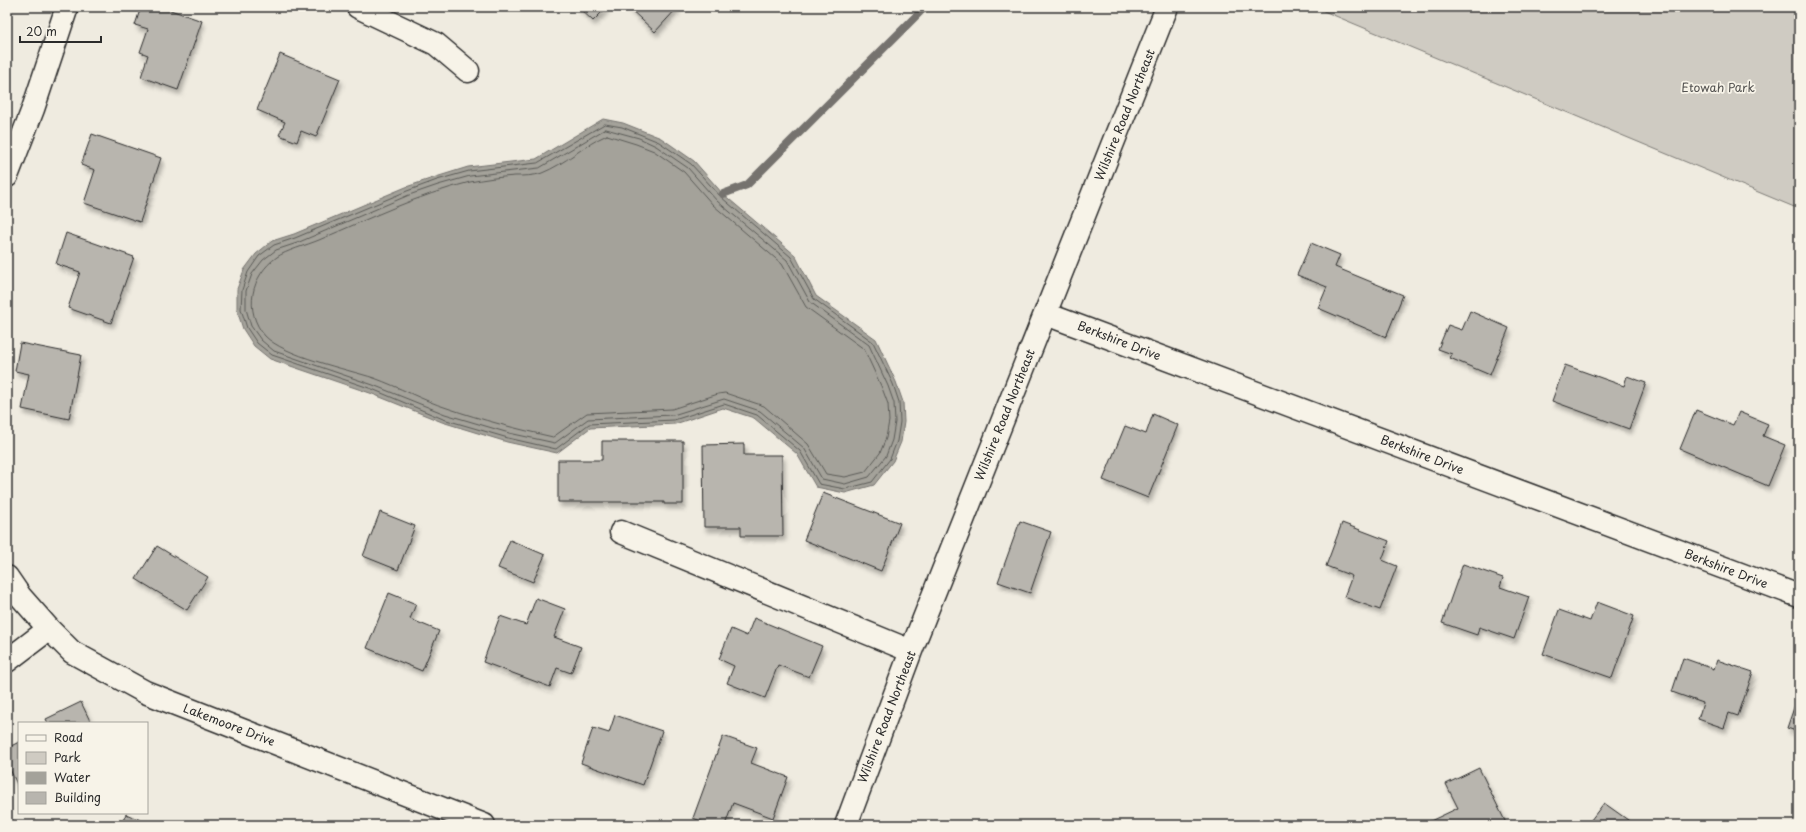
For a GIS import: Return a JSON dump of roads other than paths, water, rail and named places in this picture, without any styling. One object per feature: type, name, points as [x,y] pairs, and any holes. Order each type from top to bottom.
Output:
[{"type":"street","points":[[7,176],[33,109],[67,7]]},
{"type":"street","points":[[358,7],[436,44],[468,72]]},
{"type":"street","name":"Wilshire Road Northeast","points":[[846,825],[911,651],[1168,7]]},
{"type":"street","name":"Berkshire Drive","points":[[1046,314],[1799,596]]},
{"type":"street","points":[[620,532],[911,651]]},
{"type":"street","name":"Lakemoore Drive","points":[[7,577],[20,596],[49,629],[72,652],[145,692],[484,825]]},
{"type":"street","points":[[7,661],[49,629]]},
{"type":"water","points":[[603,119],[623,123],[661,138],[694,161],[723,194],[795,255],[816,296],[876,339],[896,382],[903,402],[904,422],[901,442],[893,461],[874,485],[845,493],[816,487],[797,454],[754,418],[723,408],[675,424],[590,428],[557,453],[507,442],[442,422],[370,393],[270,359],[254,346],[243,329],[237,310],[237,289],[244,270],[256,254],[272,241],[294,234],[406,187],[468,167],[536,159]]},
{"type":"waterway","points":[[723,194],[747,185],[925,7]]},
{"type":"park label","name":"Etowah Park","points":[[1718,88]]}]
